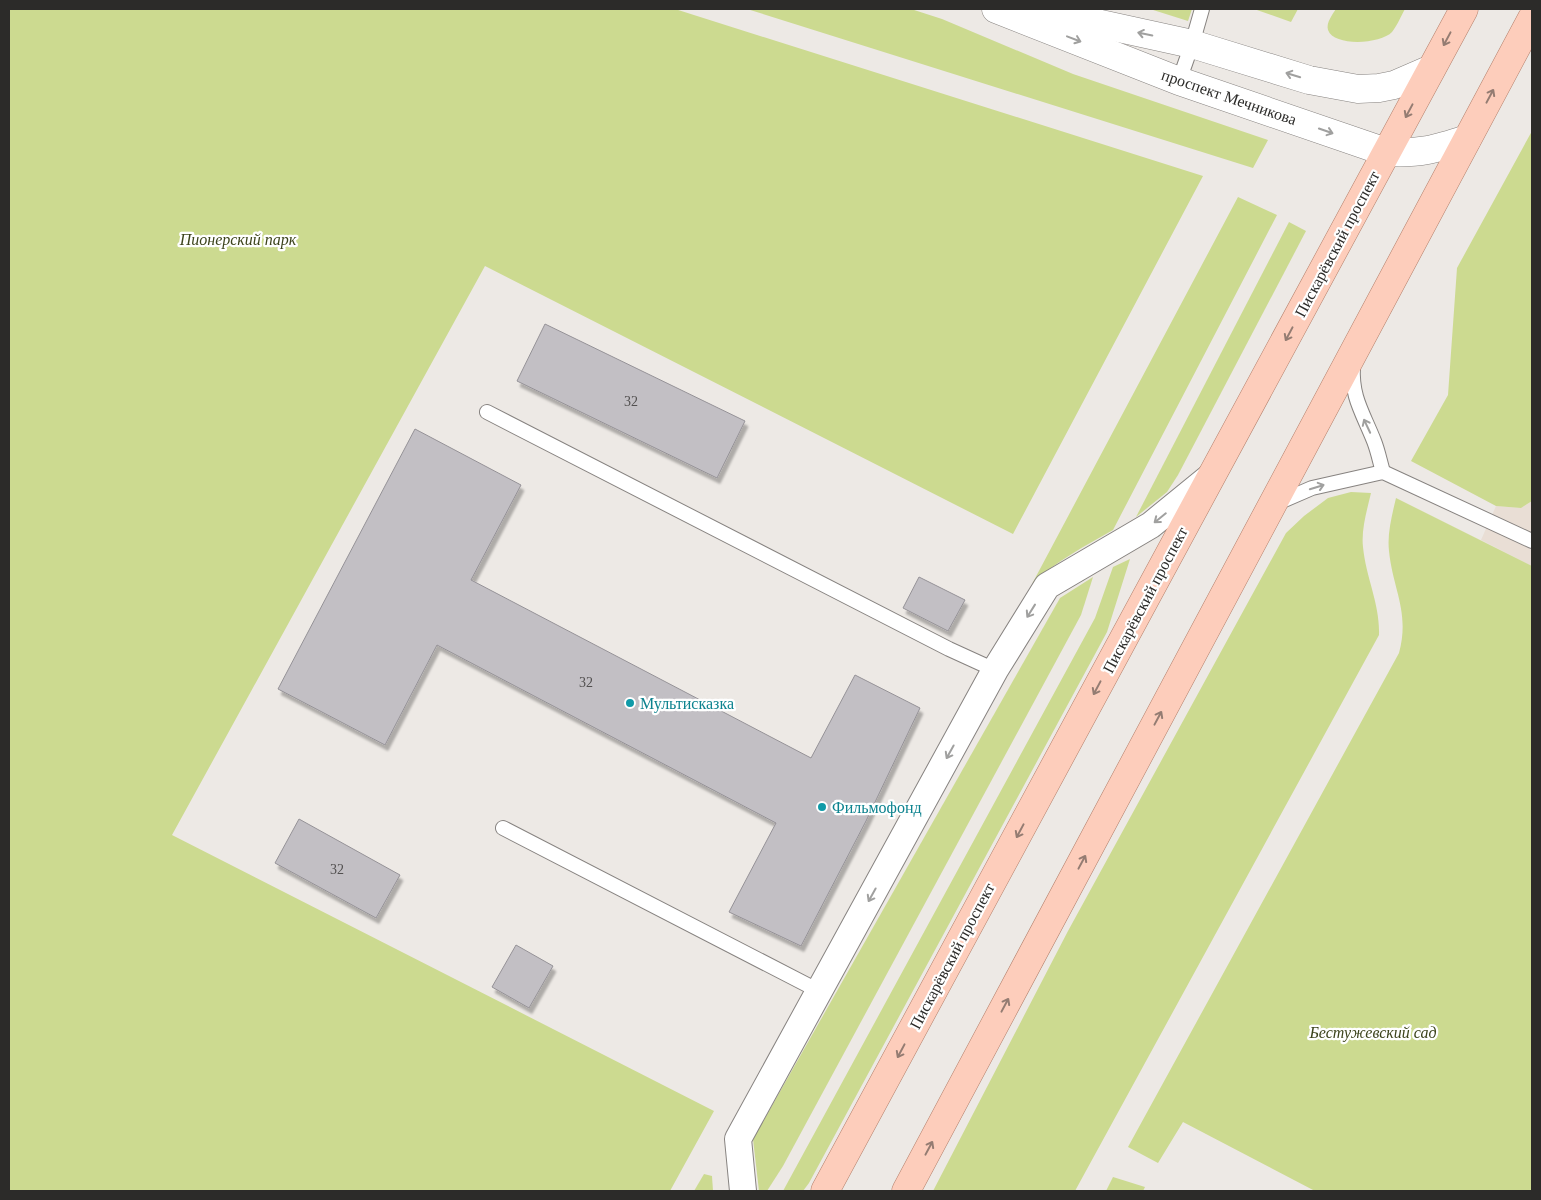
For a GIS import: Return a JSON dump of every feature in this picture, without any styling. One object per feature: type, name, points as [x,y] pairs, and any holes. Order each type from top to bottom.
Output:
[{"type":"main road","name":"Пискарёвский проспект","points":[[825,1191],[1464,9]]},
{"type":"main road","points":[[906,1191],[1532,18]]},
{"type":"street","name":"проспект Мечникова","points":[[996,9],[1179,81],[1386,152],[1410,153],[1435,150],[1468,139]]},
{"type":"street","points":[[1030,9],[1192,44],[1309,80],[1358,90],[1394,85],[1431,69]]},
{"type":"street","points":[[743,1191],[738,1139],[995,670],[1046,586],[1151,525],[1212,476]]},
{"type":"lane","points":[[1179,81],[1202,9]]},
{"type":"lane","points":[[1354,352],[1352,381],[1354,390],[1361,413],[1375,443],[1382,472]]},
{"type":"lane","points":[[487,412],[949,649],[995,670]]},
{"type":"lane","points":[[1272,506],[1312,488],[1382,472],[1530,535]]},
{"type":"lane","points":[[503,828],[819,991]]},
{"type":"shaded area","points":[[1532,501],[1532,566],[1481,540],[1496,506],[1521,508]]},
{"type":"green space","name":"Пионерский парк","points":[[9,9],[675,9],[1203,176],[1013,534],[485,266],[172,835],[714,1111],[670,1191],[9,1191]]},
{"type":"green space","points":[[747,9],[911,9],[942,19],[1073,74],[1268,140],[1253,168]]},
{"type":"green space","points":[[1150,9],[1192,9],[1188,21]]},
{"type":"green space","points":[[1254,9],[1298,9],[1291,22]]},
{"type":"green space","points":[[1336,9],[1405,9],[1392,32],[1378,39],[1358,42],[1339,39],[1328,30],[1331,16]]},
{"type":"green space","points":[[1532,131],[1532,501],[1521,508],[1496,506],[1411,461],[1448,395],[1457,268]]},
{"type":"green space","points":[[1238,197],[1277,215],[1113,530],[1061,561],[1032,584]]},
{"type":"green space","points":[[1289,222],[1306,231],[1178,475],[1167,492],[1136,517]]},
{"type":"green space","points":[[1351,492],[1371,493],[1363,540],[1379,624],[1379,635],[1075,1191],[933,1191],[1068,931],[1286,533],[1304,516],[1328,498]]},
{"type":"green space","name":"Бестужевский сад","points":[[1396,498],[1532,566],[1532,1191],[1315,1191],[1183,1122],[1158,1163],[1128,1147],[1399,653],[1403,625],[1402,613],[1391,565],[1389,545],[1390,524]]},
{"type":"green space","points":[[1130,559],[1107,632],[809,1183],[803,1191],[783,1191],[1095,618],[1113,567]]},
{"type":"green space","points":[[1093,577],[1081,615],[783,1166],[767,1191],[759,1191],[753,1139],[1060,598]]},
{"type":"green space","points":[[704,1174],[712,1176],[713,1191],[694,1191]]},
{"type":"green space","points":[[1113,1177],[1145,1187],[1143,1191],[1106,1191]]},
{"type":"building","points":[[545,324],[745,421],[717,478],[517,381]]},
{"type":"building","points":[[415,429],[521,485],[471,580],[811,758],[855,675],[920,708],[866,821],[801,946],[729,912],[776,823],[437,645],[385,745],[278,689]]},
{"type":"building","points":[[919,577],[965,600],[948,631],[903,608]]},
{"type":"building","points":[[299,819],[400,875],[376,918],[275,863]]},
{"type":"building","points":[[516,945],[553,966],[529,1008],[492,987]]},
{"type":"place","name":"Мультисказка","points":[[630,703]]},
{"type":"place","name":"Фильмофонд","points":[[822,807]]}]
